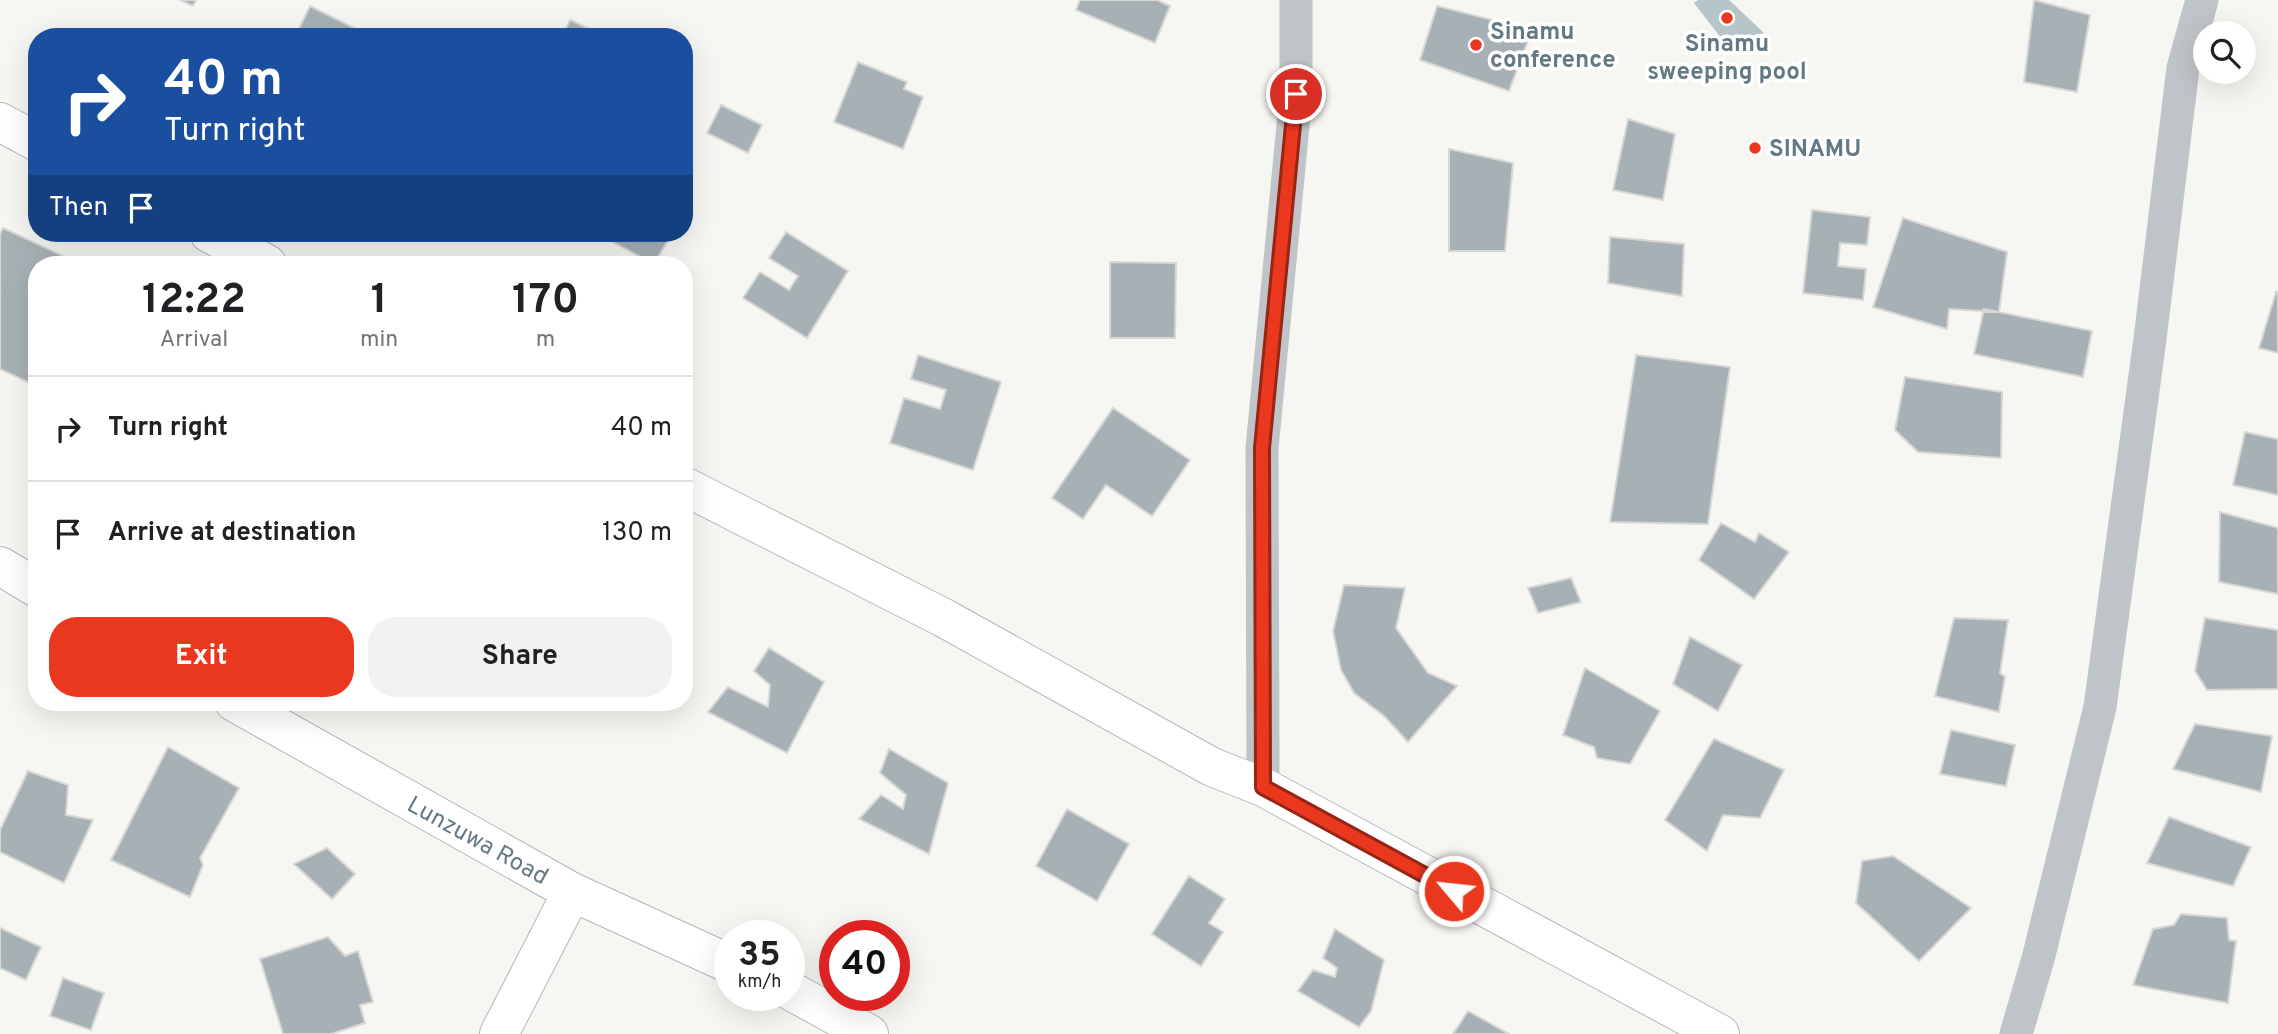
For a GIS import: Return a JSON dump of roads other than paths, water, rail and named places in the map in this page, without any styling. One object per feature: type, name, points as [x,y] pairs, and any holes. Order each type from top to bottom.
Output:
[{"type":"street","points":[[1263,787],[1262,448],[1296,94],[1296,0]]},
{"type":"street","points":[[2016,1034],[2038,959],[2100,708],[2150,339],[2183,68],[2202,0]]},
{"type":"street","points":[[0,122],[28,137]]},
{"type":"street","points":[[226,242],[252,256]]},
{"type":"street","points":[[693,491],[944,618],[1212,767],[1263,787],[1720,1034]]},
{"type":"street","points":[[0,566],[28,582]]},
{"type":"street","name":"Lunzuwa Road","points":[[250,711],[572,892],[714,957]]},
{"type":"street","points":[[499,1034],[572,892]]},
{"type":"street","points":[[805,999],[869,1034]]},
{"type":"place","name":"Sinamu sweeping pool","points":[[1727,18]]},
{"type":"place","name":"Sinamu conference","points":[[1476,45]]},
{"type":"place","name":"SINAMU","points":[[1755,148]]}]
